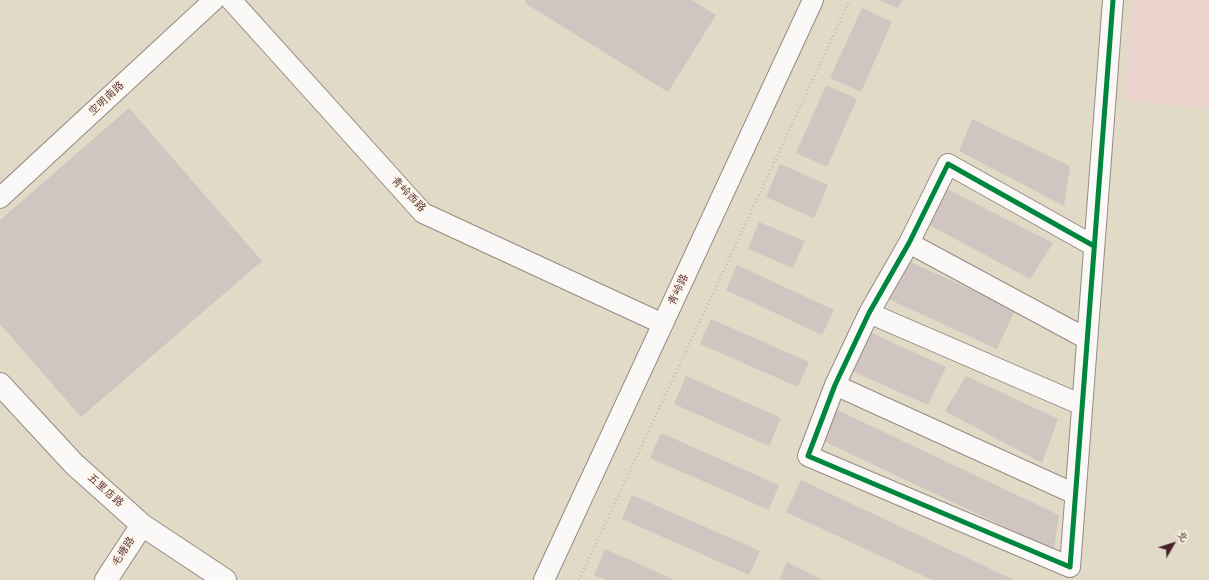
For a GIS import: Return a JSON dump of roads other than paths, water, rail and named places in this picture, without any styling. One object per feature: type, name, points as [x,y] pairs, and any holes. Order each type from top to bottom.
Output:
[{"type":"main road","name":"五里店路","points":[[0,384],[74,464],[142,525],[225,580]]},
{"type":"main road","name":"毛塘路","points":[[106,580],[142,525]]},
{"type":"street","name":"空明南路","points":[[0,198],[214,0]]},
{"type":"street","name":"青岭西路","points":[[231,0],[423,213],[663,324]]},
{"type":"street","name":"青岭路","points":[[544,580],[813,0]]},
{"type":"street","points":[[1094,246],[948,164],[909,243],[869,313],[835,385],[808,456],[1070,567],[1113,0]]},
{"type":"street","points":[[909,243],[1087,339]]},
{"type":"street","points":[[869,313],[1082,405]]},
{"type":"street","points":[[835,385],[1076,494]]}]
